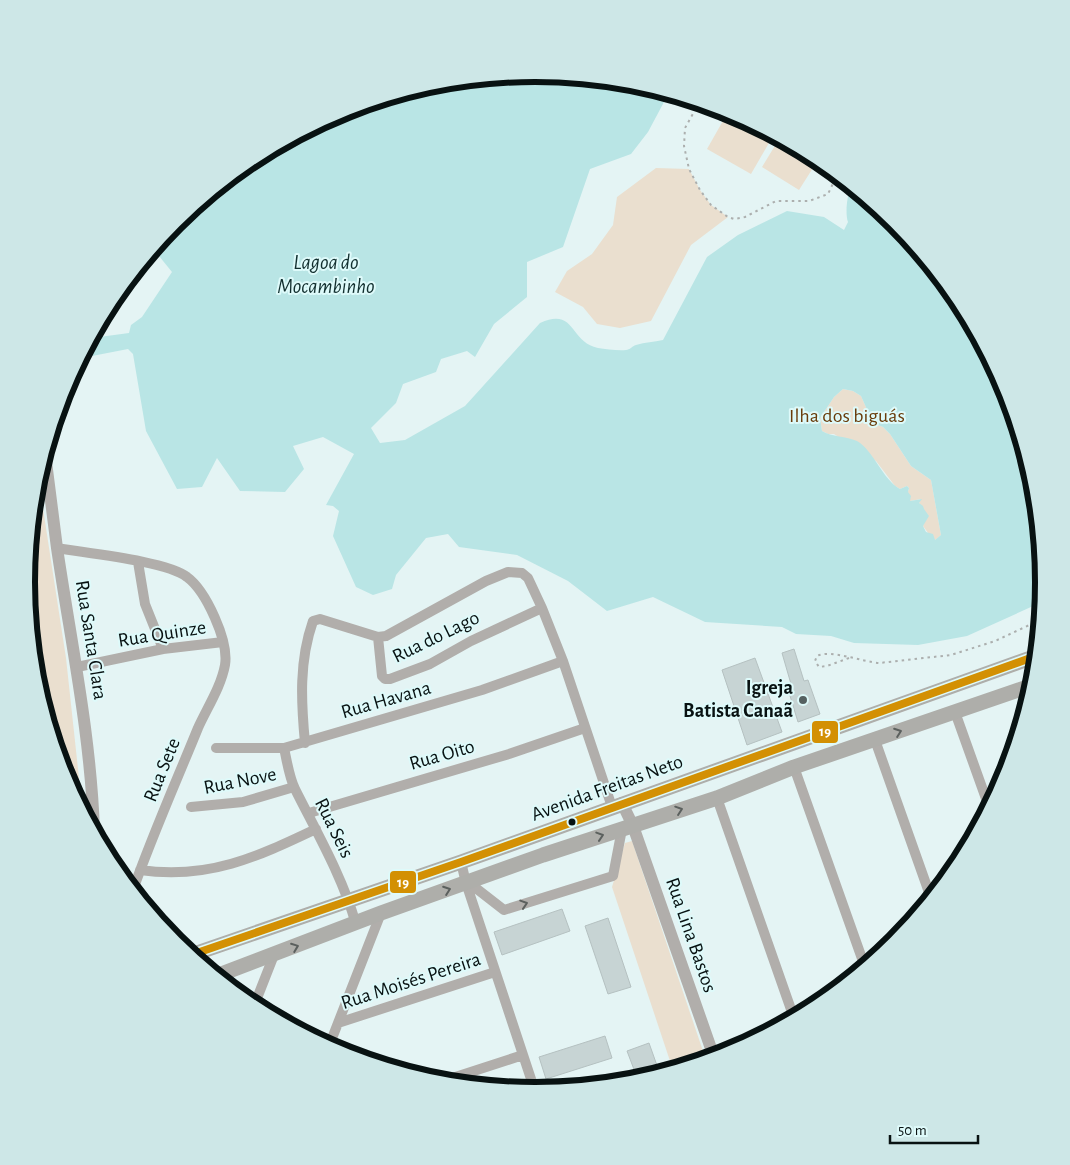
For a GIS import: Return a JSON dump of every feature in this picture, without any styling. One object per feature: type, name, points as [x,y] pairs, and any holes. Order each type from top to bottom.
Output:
[{"type":"main road","name":"Avenida Freitas Neto","points":[[199,952],[348,899],[462,862],[1029,659]]},
{"type":"main road","points":[[997,670],[1007,694]]},
{"type":"main road","name":"Avenida Freitas Neto","points":[[224,973],[467,882],[716,798],[794,767],[1023,688]]},
{"type":"main road","points":[[838,727],[847,750]]},
{"type":"street","name":"Rua Santa Clara","points":[[47,474],[57,548],[77,667],[89,762],[93,815]]},
{"type":"street","points":[[57,548],[166,568],[186,576],[200,591],[218,626],[222,642]]},
{"type":"street","points":[[138,562],[145,604],[163,650]]},
{"type":"street","name":"Rua do Lago","points":[[305,742],[301,692],[302,676],[304,658],[313,621],[320,619],[378,637],[394,632],[486,581],[508,572],[522,573],[528,578],[542,608],[585,728],[617,805]]},
{"type":"street","name":"Rua do Lago","points":[[378,637],[382,676],[385,679],[390,679],[430,664],[471,640],[542,608]]},
{"type":"street","name":"Rua Quinze","points":[[77,667],[163,650],[222,642]]},
{"type":"street","name":"Rua Sete","points":[[135,883],[219,682],[225,664],[222,642]]},
{"type":"street","name":"Rua Havana","points":[[216,748],[284,748],[482,690],[562,661]]},
{"type":"street","points":[[956,712],[986,798]]},
{"type":"street","name":"Rua Oito","points":[[309,814],[509,754],[585,728]]},
{"type":"street","points":[[875,740],[929,891]]},
{"type":"street","name":"Rua Seis","points":[[284,748],[294,788],[309,814],[348,899],[356,924]]},
{"type":"street","points":[[794,767],[863,960]]},
{"type":"street","name":"Rua Nove","points":[[191,807],[243,802],[294,788]]},
{"type":"street","points":[[716,798],[792,1012]]},
{"type":"street","name":"Rua Lina Bastos","points":[[617,805],[711,1050]]},
{"type":"street","points":[[467,882],[504,910],[613,876],[627,828]]},
{"type":"street","points":[[140,870],[158,873],[181,873],[238,863],[277,848],[316,829]]},
{"type":"street","points":[[462,862],[532,1082]]},
{"type":"street","points":[[332,1039],[381,913]]},
{"type":"street","points":[[257,998],[274,955]]},
{"type":"street","name":"Rua Moisés Pereira","points":[[338,1023],[496,972]]},
{"type":"street","points":[[458,1076],[523,1055]]},
{"type":"path","points":[[696,109],[685,128],[684,146],[688,169],[711,205],[728,217],[734,219],[745,217],[776,201],[810,201],[828,194],[834,182]]},
{"type":"path","points":[[849,658],[827,666],[819,666],[816,662],[817,656],[823,654],[849,658],[879,663],[946,656],[995,640],[1033,624]]},
{"type":"green space","points":[[723,120],[770,141],[751,174],[707,149]]},
{"type":"green space","points":[[776,144],[813,167],[799,190],[762,167]]},
{"type":"green space","points":[[656,168],[689,169],[700,190],[711,205],[728,217],[691,245],[651,321],[620,328],[597,324],[583,307],[555,292],[567,271],[592,254],[613,225],[617,197]]},
{"type":"green space","name":"Ilha dos biguás","points":[[843,389],[853,391],[861,396],[873,423],[883,427],[890,434],[911,466],[931,480],[941,535],[934,541],[923,526],[925,517],[919,503],[921,499],[910,501],[909,488],[907,486],[900,489],[895,486],[876,461],[834,434],[822,431],[820,418],[834,397]]},
{"type":"green space","points":[[42,501],[66,658],[79,788],[52,712],[39,648],[35,582],[36,550]]},
{"type":"green space","points":[[632,841],[704,1053],[671,1063],[612,887],[625,843]]},
{"type":"water","name":"Lagoa do Mocambinho","points":[[535,82],[600,87],[633,92],[667,101],[664,102],[648,132],[631,154],[590,169],[563,247],[527,262],[527,297],[494,324],[475,357],[467,351],[441,359],[436,372],[403,384],[396,403],[371,428],[380,443],[405,440],[465,406],[540,323],[552,319],[560,319],[567,322],[589,345],[598,348],[627,350],[639,344],[663,340],[707,257],[738,235],[787,211],[824,217],[844,230],[848,222],[848,194],[889,229],[932,278],[968,332],[997,391],[1018,453],[1031,517],[1034,550],[1034,605],[967,636],[918,645],[854,643],[831,636],[796,634],[782,627],[705,622],[653,597],[607,611],[568,581],[517,555],[459,547],[448,534],[426,538],[396,575],[392,589],[373,595],[356,587],[333,536],[339,511],[333,506],[326,505],[354,454],[323,437],[293,446],[304,469],[285,492],[240,491],[217,458],[202,487],[177,489],[146,431],[133,354],[128,349],[92,356],[90,355],[99,337],[129,333],[131,325],[142,317],[172,272],[157,255],[181,229],[205,207],[257,167],[285,149],[314,134],[374,109],[437,92],[470,87]],"holes":[[[843,389],[853,391],[861,396],[873,423],[883,427],[890,434],[911,466],[931,480],[941,535],[935,540],[933,534],[926,532],[923,526],[929,516],[919,503],[922,499],[910,501],[909,488],[907,486],[900,489],[894,485],[868,451],[857,441],[822,431],[820,418],[834,397]]]},
{"type":"building","name":"Igreja Batista Canaã","points":[[794,649],[804,681],[808,680],[820,714],[798,722],[787,686],[791,684],[782,653]]},
{"type":"building","points":[[755,658],[782,732],[747,745],[722,670]]},
{"type":"building","points":[[562,909],[570,931],[502,955],[494,932]]},
{"type":"building","points":[[608,918],[631,987],[608,994],[585,926]]},
{"type":"building","points":[[605,1036],[612,1058],[546,1079],[539,1057]]},
{"type":"building","points":[[649,1043],[657,1067],[635,1072],[627,1051]]},
{"type":"transit line","name":"19","points":[[199,952],[461,862],[1029,658]]},
{"type":"place","name":"Igreja Batista Canaã","points":[[803,700]]}]
